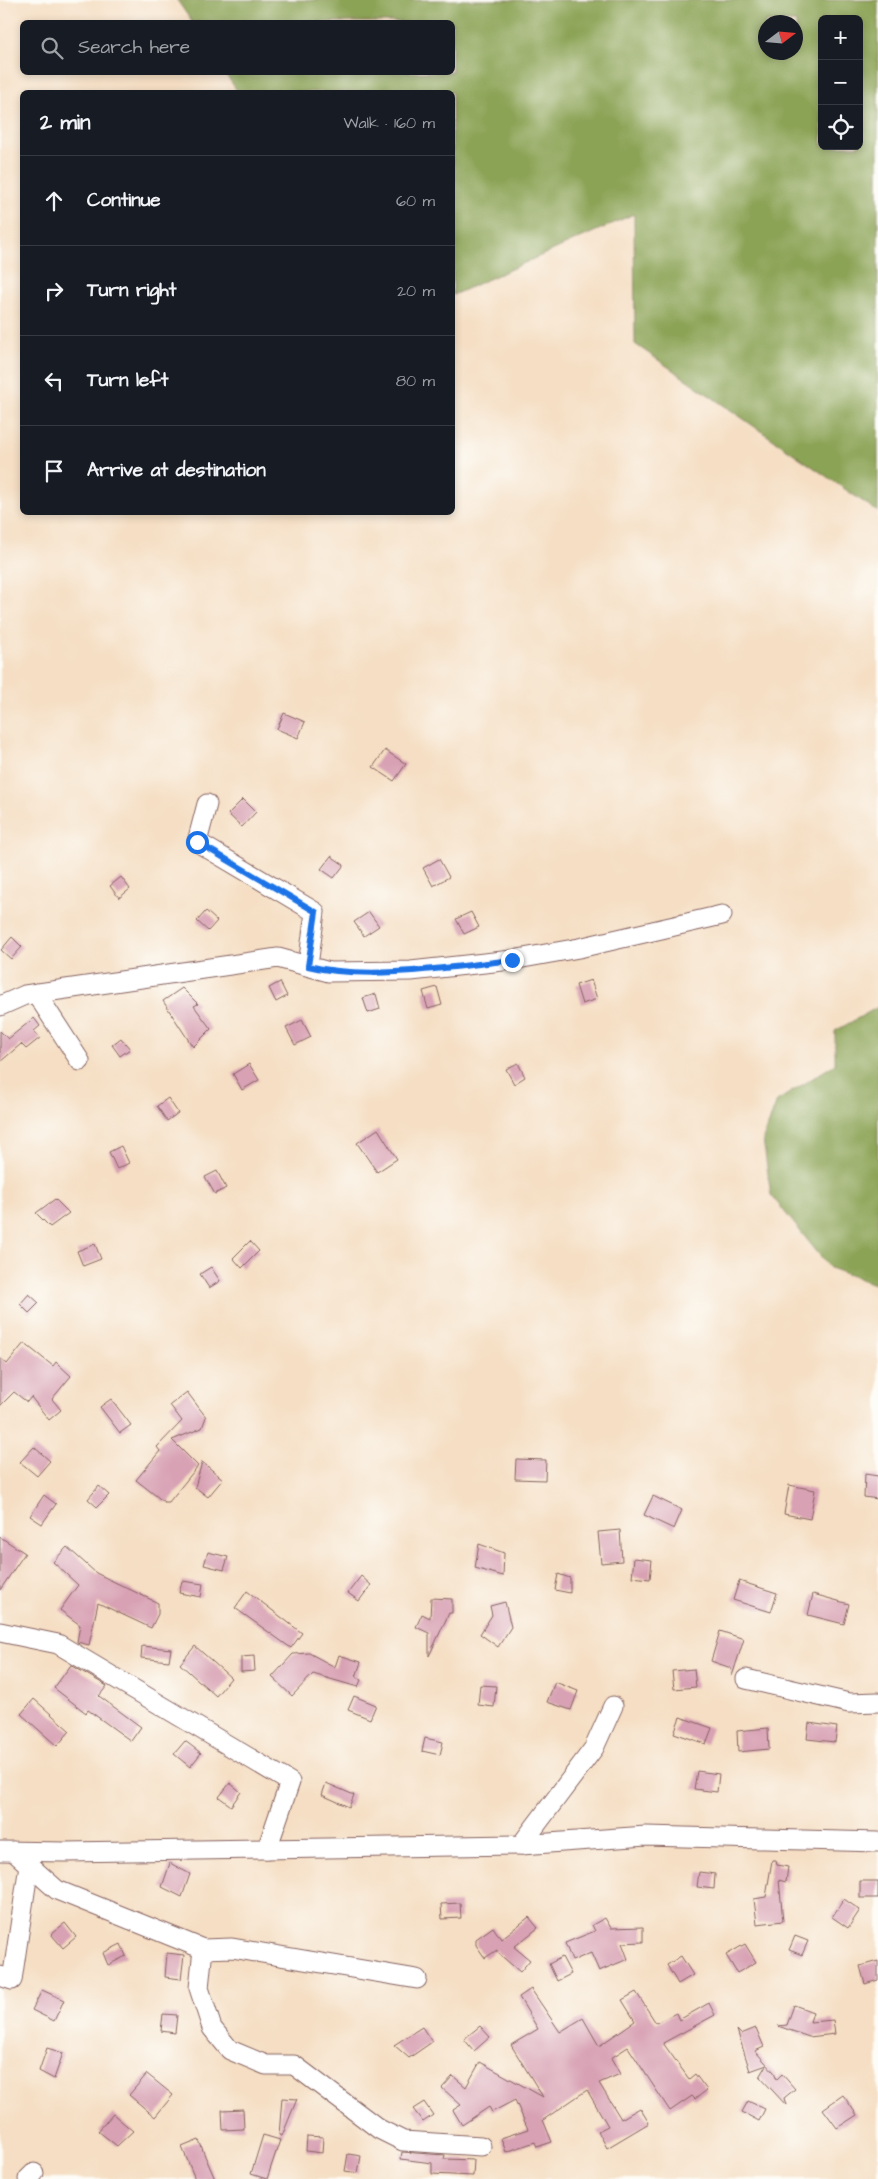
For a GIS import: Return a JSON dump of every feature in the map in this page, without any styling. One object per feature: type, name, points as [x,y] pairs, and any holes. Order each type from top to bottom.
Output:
[{"type":"street","points":[[207,804],[197,842],[316,912],[308,966]]},
{"type":"street","points":[[0,1006],[25,995],[36,993],[278,958],[330,972],[412,971],[512,960],[579,948],[722,915]]},
{"type":"street","points":[[36,993],[80,1061]]},
{"type":"street","points":[[0,1632],[58,1644],[290,1782],[267,1849]]},
{"type":"street","points":[[746,1679],[849,1703],[878,1702]]},
{"type":"street","points":[[521,1845],[594,1748],[613,1706]]},
{"type":"street","points":[[6,1851],[521,1845],[646,1836],[878,1842]]},
{"type":"street","points":[[6,1851],[29,1865],[57,1890],[203,1949],[232,1948],[417,1979]]},
{"type":"street","points":[[0,1976],[12,1980],[29,1865]]},
{"type":"street","points":[[203,1949],[199,1988],[212,2028],[230,2050],[266,2065],[294,2064],[379,2129],[403,2141],[481,2146]]},
{"type":"green space","points":[[177,0],[878,0],[878,512],[635,344],[634,214],[455,294],[455,90],[237,90],[226,75],[455,75],[455,20],[191,20]]},
{"type":"green space","points":[[878,1007],[878,1283],[874,1284],[830,1268],[771,1195],[763,1139],[777,1101],[835,1064],[835,1031]]},
{"type":"building","points":[[284,713],[305,722],[298,738],[277,729]]},
{"type":"building","points":[[385,750],[406,764],[394,781],[373,767]]},
{"type":"building","points":[[243,799],[256,812],[242,827],[228,814]]},
{"type":"building","points":[[331,856],[344,865],[334,878],[321,869]]},
{"type":"building","points":[[439,859],[449,877],[433,886],[423,868]]},
{"type":"building","points":[[121,877],[130,889],[119,898],[110,886]]},
{"type":"building","points":[[206,911],[217,921],[208,931],[197,921]]},
{"type":"building","points":[[369,912],[379,926],[364,936],[354,922]]},
{"type":"building","points":[[471,912],[479,927],[464,934],[456,919]]},
{"type":"building","points":[[12,937],[22,947],[11,959],[1,950]]},
{"type":"building","points":[[591,980],[597,999],[582,1004],[576,985]]},
{"type":"building","points":[[280,982],[287,996],[276,1002],[269,988]]},
{"type":"building","points":[[437,987],[442,1005],[428,1009],[423,991]]},
{"type":"building","points":[[182,988],[198,1004],[194,1006],[211,1029],[193,1047],[163,1001]]},
{"type":"building","points":[[376,994],[380,1009],[368,1013],[363,998]]},
{"type":"building","points":[[34,1018],[40,1026],[34,1031],[40,1038],[26,1049],[21,1044],[0,1062],[0,1031],[8,1039]]},
{"type":"building","points":[[302,1020],[311,1037],[295,1045],[286,1028]]},
{"type":"building","points":[[121,1038],[130,1049],[120,1056],[112,1045]]},
{"type":"building","points":[[518,1063],[525,1077],[514,1084],[506,1069]]},
{"type":"building","points":[[249,1064],[259,1080],[242,1090],[233,1074]]},
{"type":"building","points":[[168,1098],[178,1113],[167,1121],[157,1106]]},
{"type":"building","points":[[378,1129],[397,1159],[377,1172],[357,1143]]},
{"type":"building","points":[[121,1146],[129,1163],[117,1169],[109,1152]]},
{"type":"building","points":[[217,1171],[226,1188],[215,1194],[205,1177]]},
{"type":"building","points":[[55,1199],[69,1213],[50,1227],[36,1213]]},
{"type":"building","points":[[250,1241],[259,1251],[242,1268],[233,1258]]},
{"type":"building","points":[[95,1244],[101,1259],[83,1266],[77,1251]]},
{"type":"building","points":[[211,1267],[220,1281],[209,1288],[200,1274]]},
{"type":"building","points":[[29,1294],[39,1303],[29,1313],[20,1304]]},
{"type":"building","points":[[24,1343],[53,1366],[56,1362],[71,1376],[52,1399],[61,1410],[49,1420],[31,1397],[27,1402],[14,1392],[0,1406],[0,1358],[7,1364]]},
{"type":"building","points":[[187,1392],[206,1417],[202,1428],[172,1440],[198,1466],[169,1502],[164,1502],[136,1480],[160,1451],[157,1447],[182,1421],[170,1405]]},
{"type":"building","points":[[111,1399],[131,1425],[120,1433],[100,1407]]},
{"type":"building","points":[[34,1447],[50,1461],[37,1476],[20,1462]]},
{"type":"building","points":[[516,1459],[546,1460],[545,1480],[515,1479]]},
{"type":"building","points":[[202,1462],[223,1479],[208,1497],[195,1487]]},
{"type":"building","points":[[865,1474],[878,1476],[878,1499],[864,1497]]},
{"type":"building","points":[[789,1485],[815,1490],[810,1519],[784,1514]]},
{"type":"building","points":[[99,1486],[109,1495],[97,1507],[88,1499]]},
{"type":"building","points":[[44,1495],[56,1504],[42,1524],[30,1516]]},
{"type":"building","points":[[653,1496],[682,1510],[674,1529],[644,1515]]},
{"type":"building","points":[[620,1530],[622,1561],[601,1563],[598,1532]]},
{"type":"building","points":[[0,1537],[25,1553],[0,1590]]},
{"type":"building","points":[[479,1544],[504,1553],[503,1576],[475,1568]]},
{"type":"building","points":[[67,1547],[96,1573],[158,1603],[158,1614],[151,1628],[98,1603],[89,1645],[77,1642],[80,1625],[60,1610],[78,1585],[53,1562]]},
{"type":"building","points":[[208,1552],[228,1557],[224,1570],[204,1565]]},
{"type":"building","points":[[634,1558],[652,1560],[650,1579],[632,1577]]},
{"type":"building","points":[[558,1574],[570,1578],[570,1593],[555,1590]]},
{"type":"building","points":[[361,1576],[371,1585],[359,1601],[348,1593]]},
{"type":"building","points":[[182,1581],[203,1584],[201,1597],[179,1593]]},
{"type":"building","points":[[739,1581],[777,1593],[771,1612],[733,1600]]},
{"type":"building","points":[[247,1591],[302,1633],[291,1648],[235,1608]]},
{"type":"building","points":[[813,1594],[849,1604],[844,1624],[808,1615]]},
{"type":"building","points":[[431,1598],[452,1599],[452,1613],[449,1613],[429,1656],[429,1633],[416,1627],[422,1614],[430,1618]]},
{"type":"building","points":[[505,1602],[511,1627],[498,1647],[480,1634],[492,1615],[490,1606]]},
{"type":"building","points":[[720,1631],[744,1639],[732,1676],[731,1668],[711,1661]]},
{"type":"building","points":[[142,1646],[171,1649],[169,1661],[141,1658]]},
{"type":"building","points":[[195,1646],[231,1678],[216,1696],[180,1664]]},
{"type":"building","points":[[309,1653],[335,1667],[339,1655],[361,1662],[356,1677],[361,1680],[358,1687],[313,1674],[292,1696],[272,1677],[293,1654]]},
{"type":"building","points":[[254,1656],[255,1671],[241,1672],[241,1657]]},
{"type":"building","points":[[71,1665],[107,1686],[99,1696],[141,1727],[131,1741],[88,1710],[86,1713],[54,1688]]},
{"type":"building","points":[[694,1669],[696,1687],[674,1689],[672,1671]]},
{"type":"building","points":[[555,1682],[578,1691],[571,1710],[547,1702]]},
{"type":"building","points":[[480,1685],[496,1686],[494,1707],[478,1705]]},
{"type":"building","points":[[354,1696],[376,1705],[370,1719],[348,1710]]},
{"type":"building","points":[[34,1699],[70,1731],[57,1746],[21,1714]]},
{"type":"building","points":[[680,1717],[712,1728],[706,1744],[674,1733]]},
{"type":"building","points":[[809,1723],[837,1727],[835,1742],[807,1739]]},
{"type":"building","points":[[768,1728],[769,1749],[738,1752],[737,1731]]},
{"type":"building","points":[[425,1738],[443,1742],[440,1755],[422,1751]]},
{"type":"building","points":[[185,1741],[201,1753],[190,1767],[174,1754]]},
{"type":"building","points":[[697,1771],[719,1774],[717,1792],[694,1789]]},
{"type":"building","points":[[230,1783],[241,1792],[231,1806],[219,1797]]},
{"type":"building","points":[[326,1783],[354,1795],[349,1807],[322,1795]]},
{"type":"building","points":[[772,1860],[776,1860],[777,1865],[788,1867],[786,1882],[779,1880],[783,1921],[757,1924],[754,1899],[766,1897]]},
{"type":"building","points":[[170,1863],[190,1874],[182,1897],[162,1887]]},
{"type":"building","points":[[699,1872],[715,1874],[714,1889],[697,1887]]},
{"type":"building","points":[[860,1881],[878,1881],[878,1898],[860,1898]]},
{"type":"building","points":[[844,1899],[860,1910],[848,1928],[832,1917]]},
{"type":"building","points":[[460,1903],[461,1918],[442,1919],[441,1904]]},
{"type":"building","points":[[529,1917],[538,1928],[514,1947],[530,1960],[520,1972],[497,1950],[485,1958],[476,1945],[476,1939],[493,1927],[501,1939]]},
{"type":"building","points":[[605,1918],[611,1928],[643,1927],[643,1942],[622,1943],[628,1959],[599,1971],[591,1953],[572,1961],[565,1943],[595,1931],[592,1925]]},
{"type":"building","points":[[65,1923],[76,1937],[63,1948],[51,1934]]},
{"type":"building","points":[[795,1936],[808,1941],[802,1955],[789,1950]]},
{"type":"building","points":[[121,1944],[126,1956],[108,1965],[103,1953]]},
{"type":"building","points":[[745,1944],[756,1962],[737,1973],[726,1955]]},
{"type":"building","points":[[167,1953],[184,1955],[181,1979],[165,1977]]},
{"type":"building","points":[[681,1956],[693,1975],[678,1984],[667,1965]]},
{"type":"building","points":[[562,1957],[571,1974],[557,1981],[549,1964]]},
{"type":"building","points":[[878,1961],[878,1980],[865,1984],[860,1966]]},
{"type":"building","points":[[531,1989],[560,2032],[583,2018],[599,2046],[635,2021],[622,2000],[636,1992],[656,2023],[676,2013],[679,2020],[709,2003],[715,2015],[663,2043],[689,2079],[695,2074],[707,2090],[695,2099],[692,2096],[670,2111],[628,2047],[611,2058],[620,2074],[599,2083],[621,2119],[640,2108],[649,2123],[607,2148],[598,2131],[608,2126],[587,2090],[543,2120],[552,2142],[537,2147],[535,2142],[506,2152],[501,2138],[528,2129],[515,2100],[492,2112],[489,2107],[462,2125],[453,2110],[461,2105],[442,2088],[453,2076],[466,2087],[480,2062],[543,2097],[511,2045],[538,2029],[519,1997]]},
{"type":"building","points":[[42,1990],[64,2000],[54,2021],[32,2010]]},
{"type":"building","points":[[794,2005],[813,2012],[810,2022],[833,2020],[835,2034],[809,2037],[778,2026],[787,2025]]},
{"type":"building","points":[[163,2014],[177,2015],[175,2033],[161,2031]]},
{"type":"building","points":[[480,2026],[490,2037],[474,2051],[464,2039]]},
{"type":"building","points":[[422,2027],[432,2042],[409,2058],[394,2045]]},
{"type":"building","points":[[756,2028],[764,2047],[755,2051],[774,2072],[777,2079],[782,2074],[795,2089],[784,2098],[786,2105],[760,2077],[767,2065],[750,2071],[737,2030],[741,2034]]},
{"type":"building","points":[[47,2048],[63,2053],[54,2079],[39,2071]]},
{"type":"building","points":[[147,2074],[173,2095],[155,2117],[129,2095]]},
{"type":"building","points":[[843,2095],[857,2115],[837,2128],[823,2109]]},
{"type":"building","points":[[282,2098],[297,2099],[282,2136],[279,2135]]},
{"type":"building","points":[[748,2101],[765,2109],[759,2121],[742,2112]]},
{"type":"building","points":[[424,2102],[433,2115],[423,2122],[413,2109]]},
{"type":"building","points":[[243,2109],[244,2129],[223,2130],[222,2110]]},
{"type":"building","points":[[113,2114],[133,2131],[117,2146],[98,2131]]},
{"type":"building","points":[[263,2135],[280,2140],[267,2179],[251,2174]]},
{"type":"building","points":[[307,2136],[323,2137],[322,2153],[306,2151]]},
{"type":"building","points":[[199,2140],[215,2179],[195,2179],[182,2147]]},
{"type":"building","points":[[402,2152],[445,2155],[444,2159],[474,2160],[473,2176],[432,2174],[432,2163],[401,2159]]},
{"type":"building","points":[[348,2154],[361,2156],[358,2173],[345,2171]]},
{"type":"route","points":[[197,842],[299,900],[316,912],[312,924],[308,966],[330,972],[412,971],[512,960]]}]
